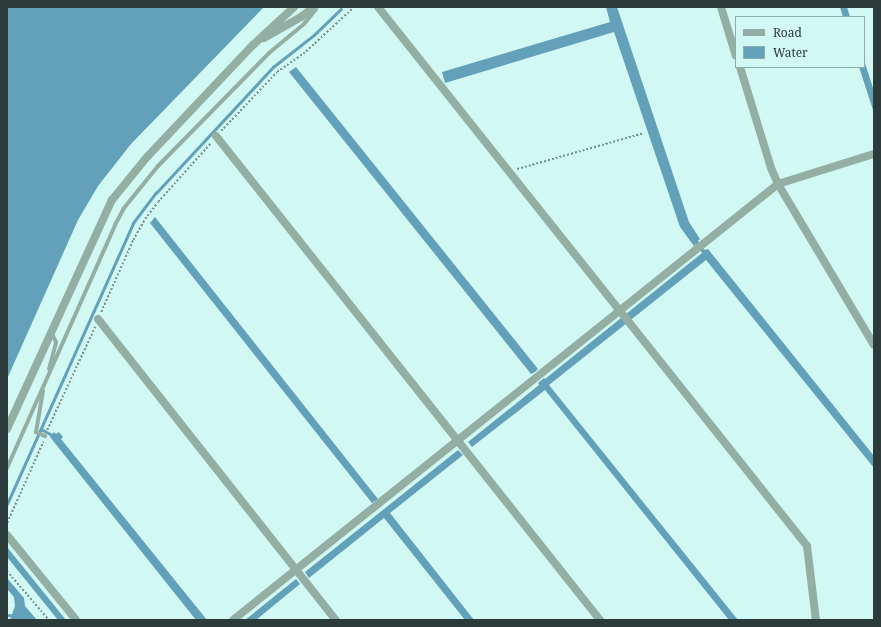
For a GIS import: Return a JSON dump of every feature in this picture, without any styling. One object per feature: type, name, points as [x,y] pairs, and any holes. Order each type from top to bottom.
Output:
[{"type":"street","points":[[7,429],[112,200],[147,157],[252,45],[294,7]]},
{"type":"street","points":[[252,45],[302,17],[314,7]]},
{"type":"street","points":[[378,7],[807,546],[816,620]]},
{"type":"street","points":[[721,7],[735,53]]},
{"type":"street","points":[[740,68],[771,168],[778,184],[874,345]]},
{"type":"street","points":[[216,136],[600,620]]},
{"type":"street","points":[[233,620],[621,312],[778,184],[874,154]]},
{"type":"street","points":[[98,319],[336,620]]},
{"type":"street","points":[[7,535],[76,620]]},
{"type":"lane","points":[[7,468],[115,225],[124,208],[158,166],[269,53],[304,24],[318,7]]},
{"type":"lane","points":[[45,436],[36,432],[44,383],[56,342],[51,332]]},
{"type":"path","points":[[47,430],[98,319],[132,240],[145,219],[216,136],[277,72],[303,54],[354,7]]},
{"type":"path","points":[[509,172],[644,133]]},
{"type":"path","points":[[7,523],[45,436]]},
{"type":"path","points":[[7,571],[49,620]]},
{"type":"water","points":[[7,7],[264,7],[131,144],[98,186],[78,220],[7,379]]},
{"type":"water","points":[[606,7],[617,7],[689,222],[700,239],[698,241],[705,250],[708,249],[874,456],[874,468],[706,260],[549,385],[738,620],[729,620],[545,390],[472,447],[468,442],[539,385],[538,383],[544,378],[545,379],[702,253],[696,244],[694,246],[680,227],[614,32],[445,83],[442,72],[610,22]]},
{"type":"water","points":[[840,7],[847,7],[850,16],[843,16]]},
{"type":"water","points":[[865,63],[874,91],[874,113],[859,68],[865,68]]},
{"type":"water","points":[[296,67],[538,369],[535,372],[531,374],[289,72]]},
{"type":"water","points":[[155,217],[378,499],[372,503],[150,223]]},
{"type":"water","points":[[54,432],[56,434],[59,432],[63,437],[61,439],[207,620],[196,620],[50,437]]},
{"type":"water","points":[[458,450],[463,455],[390,513],[474,620],[465,620],[384,518],[309,578],[305,572]]},
{"type":"water","points":[[7,547],[66,620],[58,620],[7,557]]},
{"type":"water","points":[[7,578],[24,598],[25,606],[37,620],[10,620],[15,606],[14,597],[7,589]]},
{"type":"water","points":[[296,579],[300,584],[256,620],[245,620]]},
{"type":"waterway","points":[[7,504],[133,223],[156,193],[273,67],[314,35],[341,9]]},
{"type":"waterway","points":[[41,429],[54,436]]},
{"type":"waterway","points":[[9,615],[14,616]]}]
